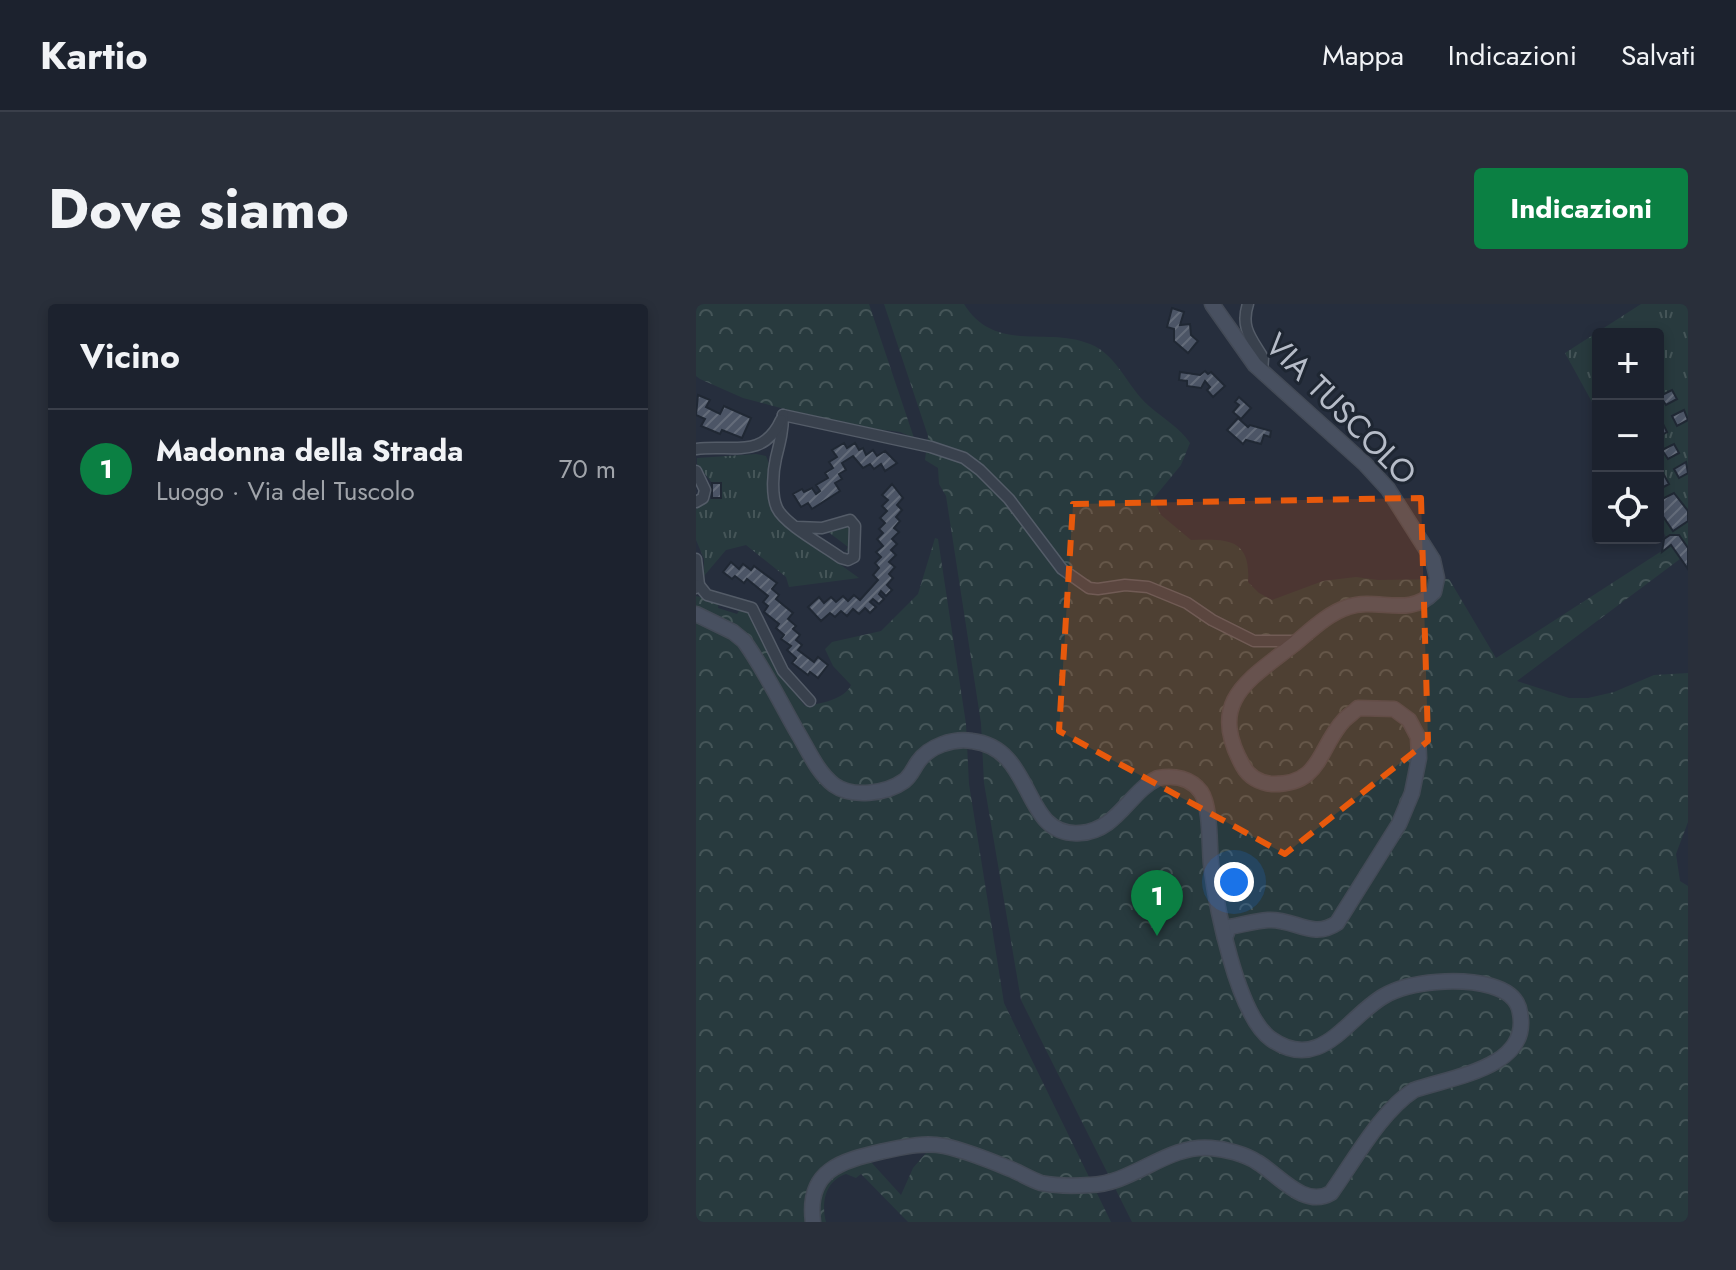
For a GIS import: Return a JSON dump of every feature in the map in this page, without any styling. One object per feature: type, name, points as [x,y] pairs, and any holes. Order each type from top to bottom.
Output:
[{"type":"street","name":"VIA TUSCOLO","points":[[1212,304],[1262,372],[1363,461],[1383,483],[1422,540],[1437,574],[1434,592],[1419,603],[1403,607],[1370,603],[1352,605],[1334,613],[1245,683],[1229,711],[1228,731],[1232,742],[1251,776],[1266,783],[1299,780],[1318,764],[1343,721],[1358,708],[1394,709],[1409,720],[1418,737],[1419,758],[1412,793],[1399,824],[1337,923],[1321,931],[1311,931],[1283,921],[1257,922]]},
{"type":"street","points":[[1248,304],[1245,326],[1249,338],[1263,356],[1262,372]]},
{"type":"street","points":[[783,415],[920,444],[964,458],[1009,499],[1059,567],[1089,588],[1148,587],[1187,603],[1212,620],[1254,641],[1298,641]]},
{"type":"street","points":[[696,449],[758,445],[772,437],[783,415]]},
{"type":"street","points":[[783,415],[782,439],[776,458],[775,499],[778,511],[797,527],[841,558],[848,560],[854,557],[855,526],[850,520],[822,528],[797,527]]},
{"type":"street","points":[[696,471],[705,490],[703,498],[696,502]]},
{"type":"street","points":[[696,559],[697,584],[707,595],[752,608],[783,671],[810,701]]},
{"type":"street","points":[[696,614],[733,632],[744,641],[817,766],[839,788],[863,792],[890,788],[903,782],[925,753],[944,744],[973,740],[1008,756],[1040,815],[1048,823],[1067,832],[1080,833],[1111,821],[1158,778],[1178,777],[1193,783],[1202,793],[1205,804],[1211,867],[1225,938],[1248,1009],[1272,1040],[1297,1049],[1310,1049],[1336,1038],[1356,1017],[1384,996],[1427,984],[1480,984],[1510,994],[1520,1009],[1519,1036],[1500,1061],[1405,1095],[1331,1193],[1325,1196],[1316,1198],[1285,1185],[1258,1162],[1213,1148],[1196,1148],[1103,1184],[1083,1185],[1041,1183],[968,1152],[927,1144],[852,1158],[828,1171],[813,1194],[813,1222]]},
{"type":"street","points":[[1220,916],[1238,922],[1257,922]]},
{"type":"street","points":[[1225,938],[1229,927],[1257,922]]},
{"type":"street","points":[[1232,959],[1236,931],[1257,922]]},
{"type":"highlighted area","points":[[1421,498],[1428,741],[1285,854],[1059,731],[1073,504]]},
{"type":"green space","points":[[696,304],[869,304],[914,438],[900,432],[844,425],[743,398],[700,379],[696,376]]},
{"type":"green space","points":[[884,304],[964,304],[991,329],[1006,334],[1074,339],[1100,349],[1115,363],[1141,398],[1190,443],[1181,465],[1153,499],[1161,515],[1191,540],[1225,541],[1241,549],[1248,567],[1248,582],[1272,600],[1323,581],[1356,577],[1378,580],[1449,579],[1496,658],[1671,545],[1680,559],[1517,681],[1569,698],[1588,698],[1614,692],[1654,675],[1688,673],[1688,822],[1676,854],[1680,881],[1688,886],[1688,1222],[1132,1222],[1021,1000],[984,783],[981,723],[946,496],[939,484],[938,468],[925,460],[928,436]]},
{"type":"green space","points":[[1641,304],[1688,304],[1688,569],[1671,546],[1662,552],[1666,537],[1664,328],[1604,328]]},
{"type":"green space","points":[[1592,336],[1592,402],[1565,353]]},
{"type":"green space","points":[[766,456],[770,466],[773,505],[818,544],[820,550],[859,578],[789,587],[786,577],[746,545],[726,550],[704,576],[704,559],[696,540],[696,509],[712,498],[721,498],[721,484],[712,483],[697,464],[697,458]]},
{"type":"green space","points":[[846,523],[852,528],[850,549],[845,552],[848,547],[827,531],[821,533]]},
{"type":"green space","points":[[935,538],[938,539],[966,724],[969,784],[1004,1003],[1111,1222],[908,1222],[861,1174],[856,1178],[846,1174],[833,1182],[826,1194],[826,1222],[696,1222],[696,596],[719,601],[718,608],[737,614],[740,609],[756,616],[795,686],[792,690],[805,706],[838,697],[851,685],[833,666],[825,649],[832,642],[881,631],[918,594]],"holes":[[[926,1153],[913,1168],[901,1195],[871,1162],[872,1159]]]},
{"type":"building","points":[[1172,308],[1184,312],[1180,325],[1190,324],[1191,335],[1198,341],[1188,353],[1174,341],[1174,329],[1167,327]]},
{"type":"building","points":[[1205,371],[1208,374],[1211,372],[1225,386],[1213,397],[1205,381],[1201,388],[1187,386],[1187,381],[1179,380],[1180,372],[1200,375]]},
{"type":"building","points":[[1672,390],[1677,399],[1666,405],[1664,394]]},
{"type":"building","points":[[698,395],[710,400],[706,407],[720,414],[724,406],[751,418],[742,438],[701,426],[705,419],[696,415]]},
{"type":"building","points":[[1239,397],[1251,408],[1241,419],[1233,412],[1239,405],[1235,402]]},
{"type":"building","points":[[1684,410],[1688,420],[1677,426],[1672,416]]},
{"type":"building","points":[[1238,418],[1248,427],[1271,431],[1270,437],[1264,435],[1261,444],[1246,440],[1243,444],[1227,430]]},
{"type":"building","points":[[844,443],[847,448],[855,443],[859,450],[863,448],[866,455],[873,450],[877,456],[885,451],[897,463],[885,471],[881,464],[874,469],[870,464],[863,468],[853,456],[842,463],[846,470],[839,474],[842,479],[835,483],[840,491],[812,509],[808,503],[801,507],[793,494],[802,489],[804,492],[812,488],[816,494],[820,491],[816,485],[828,478],[825,473],[833,468],[829,462],[837,457],[832,450]]},
{"type":"building","points":[[1674,444],[1679,453],[1668,459],[1664,449]]},
{"type":"building","points":[[1686,462],[1688,473],[1679,478],[1674,469]]},
{"type":"building","points":[[712,483],[721,483],[721,498],[712,498]]},
{"type":"building","points":[[892,484],[903,498],[897,505],[902,510],[896,517],[900,521],[894,528],[899,532],[892,539],[897,544],[891,550],[896,555],[889,562],[895,567],[889,574],[893,578],[887,585],[892,590],[886,596],[881,591],[879,594],[884,599],[879,604],[873,599],[870,602],[876,607],[870,613],[865,608],[859,614],[853,609],[847,616],[841,611],[835,617],[830,613],[821,621],[808,607],[819,597],[824,603],[831,597],[836,602],[843,596],[848,601],[854,595],[860,600],[878,580],[873,575],[879,568],[875,563],[881,557],[876,552],[883,546],[877,539],[883,533],[879,529],[885,523],[880,518],[887,511],[882,506],[888,500],[882,495]]},
{"type":"building","points":[[1674,493],[1688,511],[1688,521],[1673,531],[1664,518],[1664,498]]},
{"type":"building","points":[[1679,535],[1688,548],[1688,569],[1671,545],[1662,552],[1664,539]]},
{"type":"building","points":[[731,562],[739,569],[743,564],[751,570],[754,566],[777,583],[772,589],[779,595],[776,599],[793,613],[788,619],[800,635],[796,640],[802,645],[798,650],[814,662],[818,657],[828,665],[818,678],[792,663],[796,658],[787,650],[791,646],[781,639],[784,635],[776,628],[779,624],[764,612],[768,606],[763,602],[768,596],[747,579],[744,583],[723,572]]},
{"type":"place","name":"Madonna della Strada","points":[[1157,936]]}]
